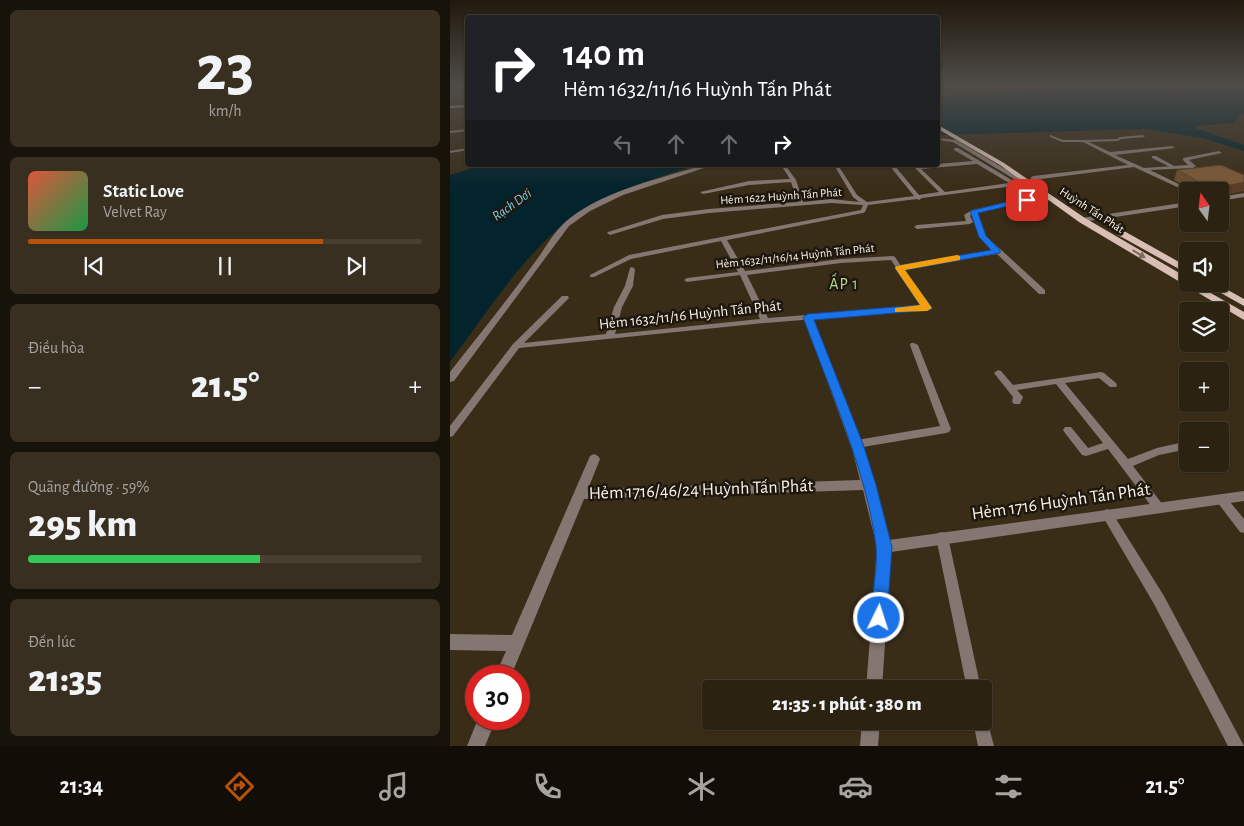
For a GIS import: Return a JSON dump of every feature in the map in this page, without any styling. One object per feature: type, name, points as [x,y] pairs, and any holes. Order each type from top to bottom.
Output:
[{"type":"main road","name":"Huỳnh Tấn Phát","points":[[940,122],[1033,178],[1094,218],[1179,266]]},
{"type":"main road","name":"Huỳnh Tấn Phát","points":[[940,128],[1022,178],[1082,220],[1179,279]]},
{"type":"main road","name":"Huỳnh Tấn Phát","points":[[1202,292],[1244,317]]},
{"type":"main road","points":[[1224,292],[1244,304]]},
{"type":"street","points":[[1084,141],[1118,140],[1120,138],[1143,136]]},
{"type":"street","points":[[940,139],[954,141],[1016,178],[1022,178]]},
{"type":"street","points":[[1084,141],[1132,166],[1145,169],[1179,186]]},
{"type":"street","points":[[1107,154],[1172,148]]},
{"type":"street","points":[[1145,169],[1193,166],[1185,159],[1219,153]]},
{"type":"street","points":[[1033,178],[1132,166]]},
{"type":"street","points":[[450,379],[536,267],[560,231],[574,219],[646,185],[704,167]]},
{"type":"street","points":[[1241,196],[1244,199]]},
{"type":"street","points":[[1082,220],[1179,205]]},
{"type":"street","points":[[808,317],[856,444],[869,485],[884,547],[875,680]]},
{"type":"street","points":[[580,494],[594,459]]},
{"type":"street","name":"Hẻm 1716/46/24 Huỳnh Tấn Phát","points":[[507,665],[580,494],[869,485]]},
{"type":"street","name":"Hẻm 1716 Huỳnh Tấn Phát","points":[[884,547],[942,537],[1244,496]]},
{"type":"street","points":[[450,642],[516,643]]},
{"type":"street","points":[[476,746],[483,730]]},
{"type":"street","points":[[869,746],[870,730]]},
{"type":"lane","points":[[451,134],[465,131]]},
{"type":"lane","points":[[1051,136],[1062,141],[1084,141]]},
{"type":"lane","name":"Huỳnh Tấn Phát","points":[[956,149],[1038,198]]},
{"type":"lane","points":[[450,152],[465,150]]},
{"type":"lane","points":[[1154,157],[1174,167]]},
{"type":"lane","points":[[940,165],[979,162]]},
{"type":"lane","points":[[784,167],[793,180],[801,203]]},
{"type":"lane","points":[[592,276],[629,257],[863,211],[866,204],[855,196],[837,167]]},
{"type":"lane","points":[[893,167],[920,198]]},
{"type":"lane","points":[[916,167],[944,194]]},
{"type":"lane","points":[[703,192],[750,183],[793,180]]},
{"type":"lane","name":"Hẻm 1622 Huỳnh Tấn Phát","points":[[610,232],[662,217],[709,210],[831,201],[866,204],[1014,184]]},
{"type":"lane","points":[[917,227],[970,222],[967,215],[974,211],[1038,198],[1051,198]]},
{"type":"lane","points":[[974,211],[983,237],[1042,292]]},
{"type":"lane","points":[[723,238],[742,272],[765,321]]},
{"type":"lane","points":[[899,268],[997,252]]},
{"type":"lane","name":"Hẻm 1632/11/16/14 Huỳnh Tấn Phát","points":[[687,280],[742,272],[893,258],[899,268]]},
{"type":"lane","name":"Hẻm 1632/11/16 Huỳnh Tấn Phát","points":[[516,346],[808,317],[927,308],[899,268]]},
{"type":"lane","points":[[610,336],[618,306],[629,286],[632,269]]},
{"type":"lane","points":[[450,433],[516,346],[565,298]]},
{"type":"lane","points":[[856,444],[946,430],[914,345]]},
{"type":"lane","points":[[998,373],[1018,397],[1017,402]]},
{"type":"lane","points":[[1010,388],[1101,375],[1113,385]]},
{"type":"lane","points":[[1058,381],[1126,464],[1159,508]]},
{"type":"lane","points":[[1068,430],[1086,452],[1110,445]]},
{"type":"lane","points":[[1126,464],[1158,452],[1179,447]]},
{"type":"lane","points":[[1222,500],[1244,528]]},
{"type":"lane","points":[[1107,514],[1159,600],[1236,746]]},
{"type":"lane","points":[[942,537],[972,680]]},
{"type":"lane","points":[[983,730],[986,746]]},
{"type":"water","points":[[940,119],[1237,119],[1234,123],[1197,126],[1195,128],[1244,145],[1244,151],[1203,138],[1145,129],[940,135]]},
{"type":"water","name":"Rạch Dơi","points":[[476,167],[690,167],[612,195],[581,211],[567,221],[534,252],[519,270],[490,306],[450,362],[450,175]]},
{"type":"building","points":[[1221,165],[1244,175],[1244,182],[1229,185],[1229,182],[1199,182],[1177,170]]},
{"type":"slow traffic","points":[[898,310],[927,308],[899,268],[957,258]]},
{"type":"district","name":"ẤP 1","points":[[844,284]]},
{"type":"route","points":[[879,618],[884,547],[860,452],[808,317],[927,308],[899,268],[997,252],[983,237],[974,211],[1027,200]]}]
